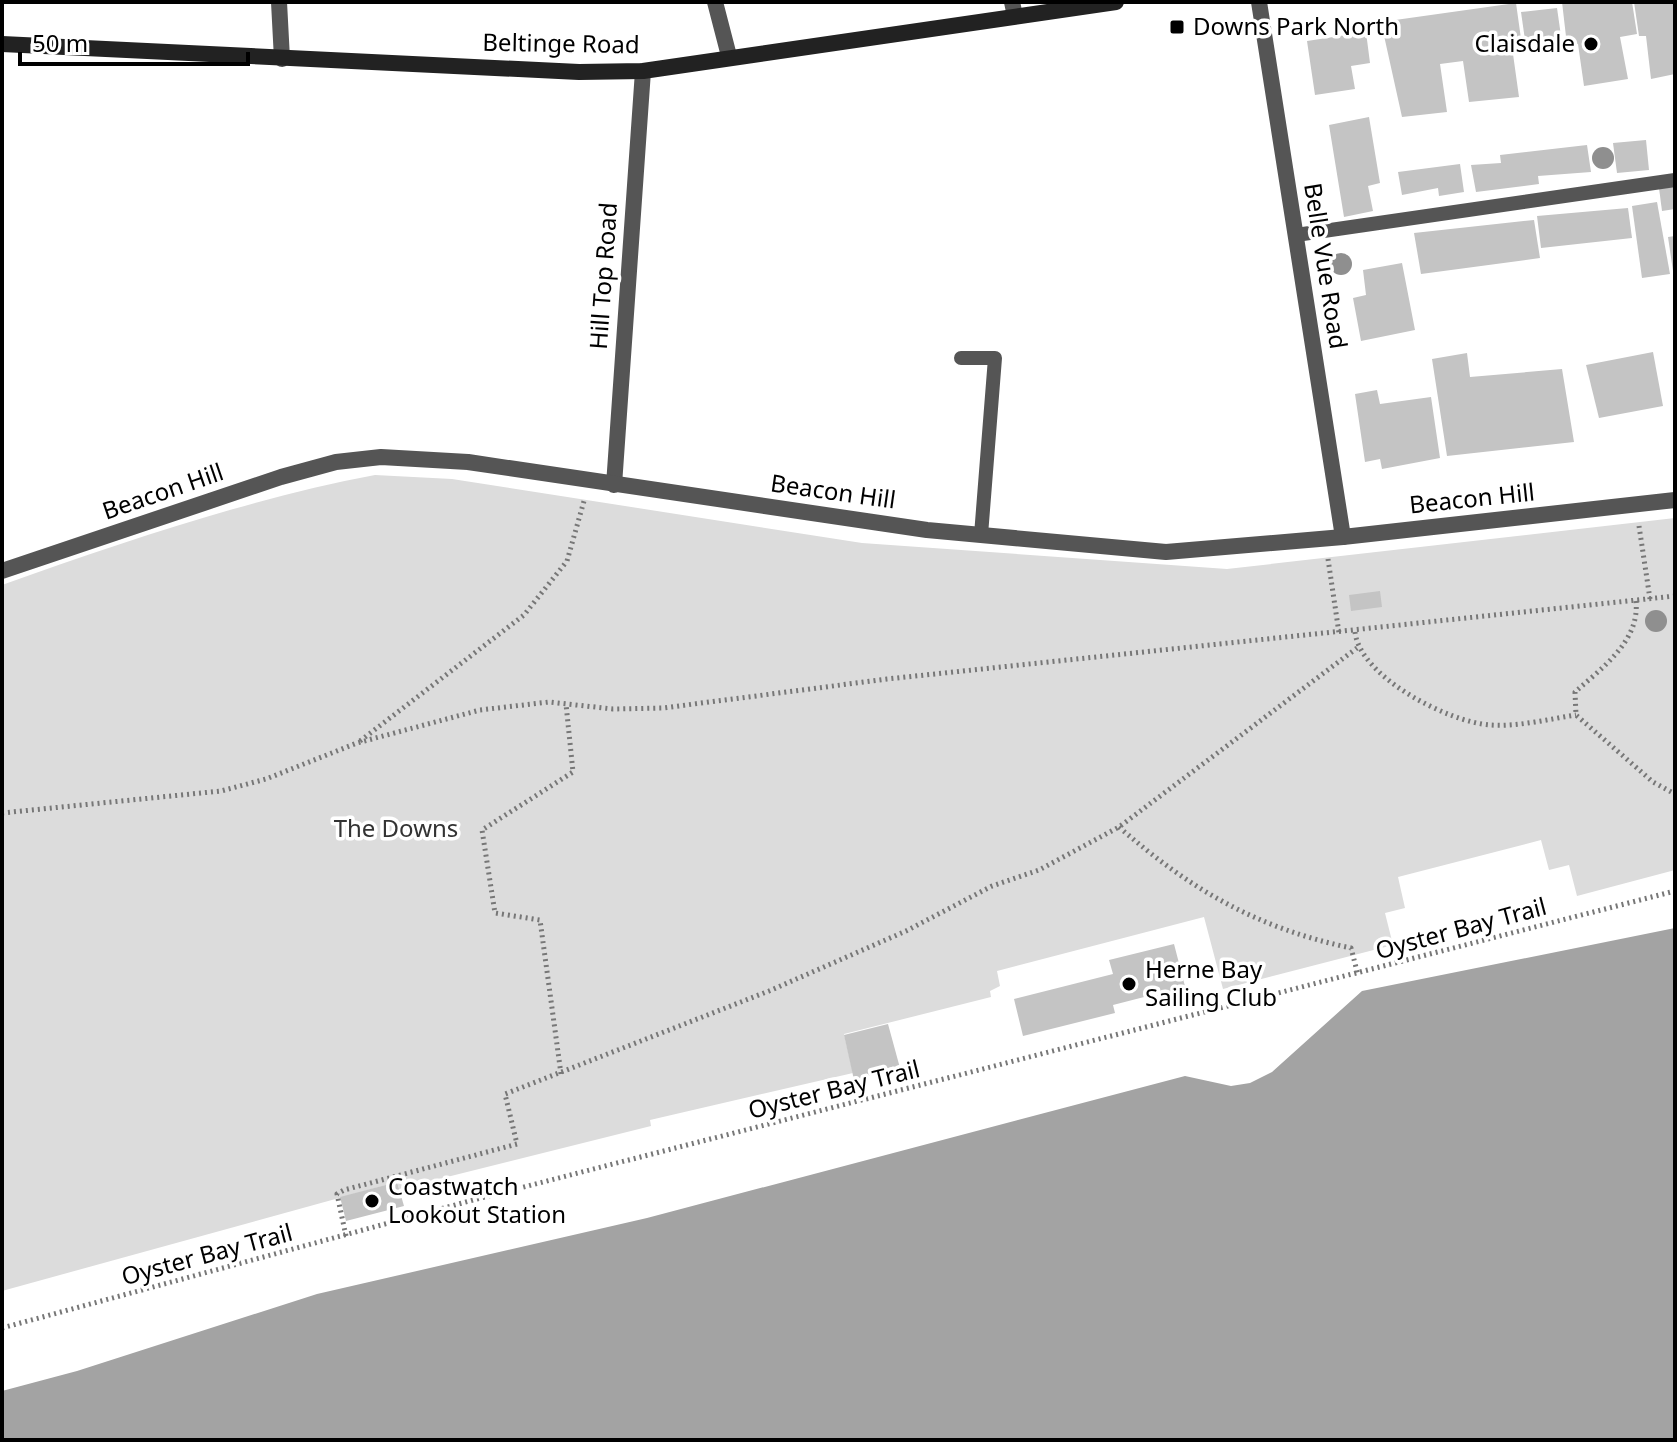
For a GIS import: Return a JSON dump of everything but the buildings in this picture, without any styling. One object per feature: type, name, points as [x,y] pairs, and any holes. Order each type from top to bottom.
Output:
[{"type":"street","points":[[279,2],[282,59]]},
{"type":"street","points":[[715,2],[729,56]]},
{"type":"street","name":"Beltinge Road","points":[[2,44],[282,59],[643,71],[1014,9],[1116,2]]},
{"type":"street","name":"Belle Vue Road","points":[[1259,2],[1343,537]]},
{"type":"street","name":"Hill Top Road","points":[[614,485],[643,71]]},
{"type":"street","name":"Beacon Hill","points":[[2,571],[336,462],[381,457],[423,458],[927,530],[1166,552],[1343,537],[1675,500]]},
{"type":"lane","points":[[1296,235],[1675,180]]},
{"type":"lane","points":[[961,358],[995,358],[981,535]]},
{"type":"path","points":[[357,743],[524,615],[567,561],[589,481]]},
{"type":"path","points":[[1636,505],[1650,599]]},
{"type":"path","points":[[1325,538],[1339,633]]},
{"type":"path","points":[[2,813],[221,791],[266,779],[357,743],[480,710],[549,702],[613,709],[663,708],[887,679],[1675,596]]},
{"type":"path","points":[[1636,601],[1637,615],[1629,637],[1575,692],[1576,715],[1653,782],[1675,794]]},
{"type":"path","points":[[1355,632],[1357,648],[1386,679],[1444,712],[1492,725],[1576,715]]},
{"type":"path","points":[[346,1236],[337,1194],[517,1144],[505,1094],[561,1074],[906,931],[992,886],[1039,870],[1119,827],[1357,648]]},
{"type":"path","points":[[561,1074],[540,920],[495,913],[482,830],[573,772],[566,704]]},
{"type":"path","points":[[1119,827],[1202,892],[1257,921],[1307,939],[1351,948],[1358,975]]},
{"type":"path","name":"Oyster Bay Trail","points":[[2,1328],[1675,891]]},
{"type":"green space","name":"The Downs","points":[[375,475],[452,479],[862,543],[1227,569],[1675,518],[1675,870],[1577,896],[1569,865],[1549,870],[1541,840],[1398,877],[1405,908],[1385,913],[1393,945],[1223,989],[1204,917],[997,971],[1000,986],[990,991],[991,997],[844,1034],[853,1073],[650,1120],[651,1126],[399,1189],[397,1182],[2,1291],[2,585],[233,509]]},
{"type":"shaded area","points":[[1675,928],[1675,1440],[2,1440],[2,1391],[77,1371],[317,1294],[647,1218],[1185,1076],[1231,1086],[1250,1083],[1272,1072],[1362,991]]},
{"type":"place","name":"Downs Park North","points":[[1177,27]]},
{"type":"place","name":"Claisdale","points":[[1591,44]]},
{"type":"place","name":"Herne Bay Sailing Club","points":[[1129,984]]},
{"type":"place","name":"Coastwatch Lookout Station","points":[[372,1201]]}]
